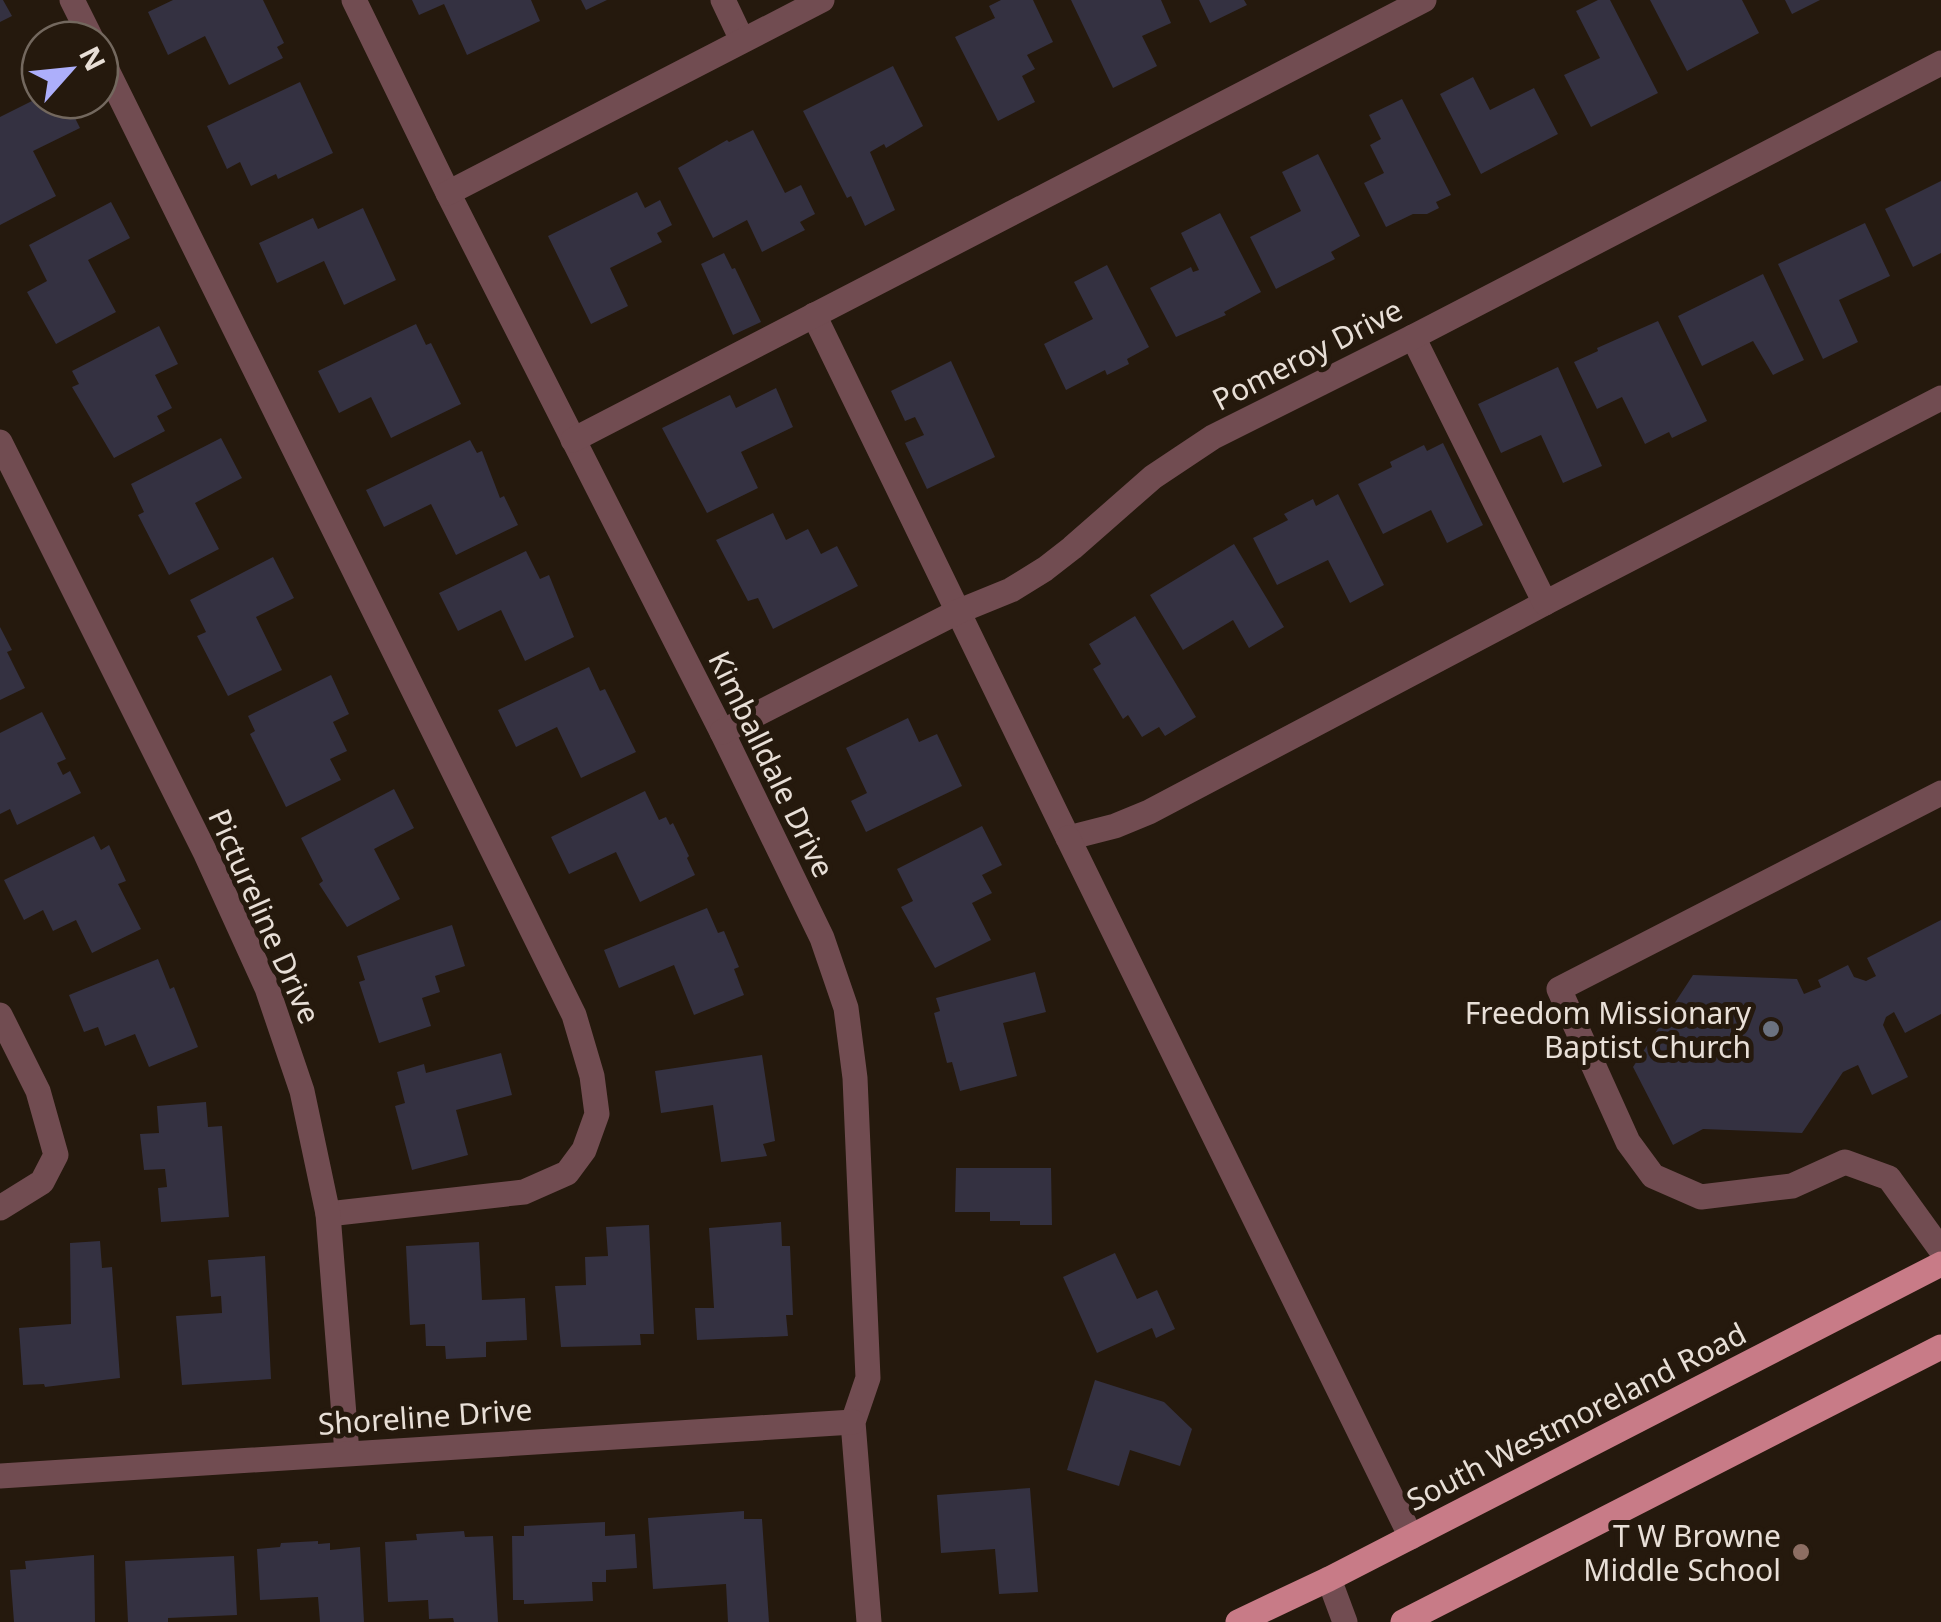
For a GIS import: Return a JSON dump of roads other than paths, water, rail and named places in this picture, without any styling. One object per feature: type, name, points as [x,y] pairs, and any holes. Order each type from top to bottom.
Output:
[{"type":"main road","name":"South Westmoreland Road","points":[[1238,1622],[1329,1580],[1941,1264]]},
{"type":"main road","points":[[1403,1622],[1941,1347]]},
{"type":"street","name":"Kimballdale Drive","points":[[354,0],[722,732],[822,938],[846,1008],[855,1078],[868,1378],[853,1422],[869,1622]]},
{"type":"street","points":[[723,0],[742,40]]},
{"type":"street","points":[[448,193],[822,0]]},
{"type":"street","points":[[573,440],[1424,0]]},
{"type":"street","name":"Pomeroy Drive","points":[[722,732],[1045,569],[1153,477],[1213,436],[1941,64]]},
{"type":"street","points":[[120,96],[574,1014],[592,1076],[597,1114],[584,1150],[567,1173],[524,1192],[328,1214]]},
{"type":"street","points":[[814,314],[1411,1537]]},
{"type":"street","points":[[1413,337],[1545,603]]},
{"type":"street","points":[[1068,838],[1149,812],[1941,398]]},
{"type":"street","name":"Pictureline Drive","points":[[0,442],[206,854],[267,988],[302,1091],[328,1214],[348,1453]]},
{"type":"street","points":[[1941,794],[1559,989],[1628,1142],[1653,1176],[1700,1197],[1792,1186],[1845,1162],[1889,1178],[1941,1250]]},
{"type":"street","points":[[0,1015],[38,1091],[56,1155],[42,1182],[0,1208]]},
{"type":"street","name":"Shoreline Drive","points":[[0,1476],[853,1422]]},
{"type":"street","points":[[1329,1580],[1345,1622]]},
{"type":"place","name":"Freedom Missionary Baptist Church","points":[[1771,1029]]},
{"type":"place","name":"T W Browne Middle School","points":[[1801,1552]]}]
